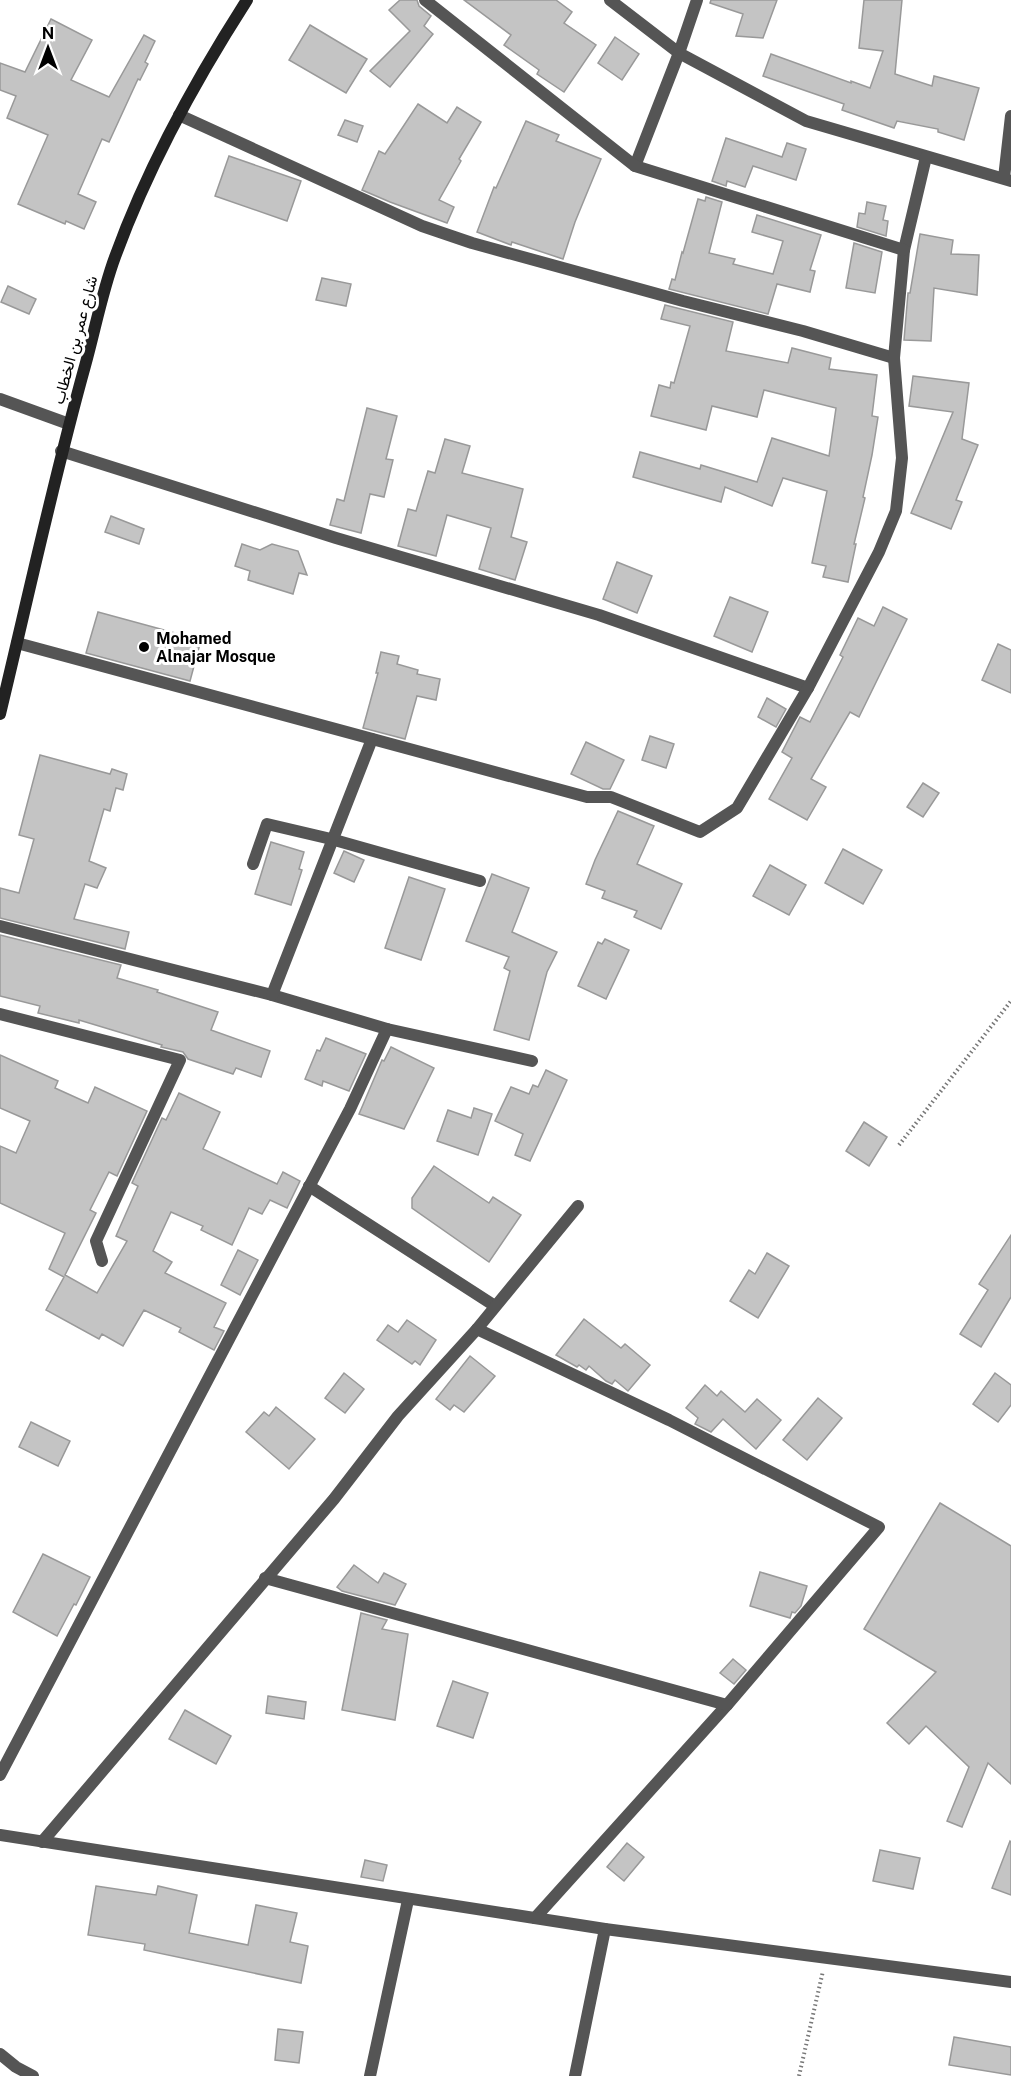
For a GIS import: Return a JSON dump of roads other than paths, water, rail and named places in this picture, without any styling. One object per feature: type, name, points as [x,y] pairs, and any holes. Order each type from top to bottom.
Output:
[{"type":"main road","name":"شارع عمر بن الخطاب","points":[[0,714],[61,451],[114,259],[144,187],[179,115],[209,60],[247,0]]},
{"type":"street","points":[[425,0],[634,166],[904,250]]},
{"type":"street","points":[[610,0],[679,53],[806,121],[1008,179],[1011,116]]},
{"type":"street","points":[[634,166],[679,53],[697,0]]},
{"type":"street","points":[[179,115],[432,229],[472,243],[683,301],[803,331],[894,358]]},
{"type":"street","points":[[17,643],[587,797],[611,797],[700,832],[737,808],[808,688],[879,552],[896,511],[902,458],[894,358],[904,250],[926,157]]},
{"type":"street","points":[[0,399],[69,424]]},
{"type":"street","points":[[61,451],[336,538],[599,615],[808,688]]},
{"type":"street","points":[[272,995],[331,839],[372,739]]},
{"type":"street","points":[[253,864],[267,824],[331,839],[480,881]]},
{"type":"street","points":[[0,926],[272,995],[387,1029],[532,1061]]},
{"type":"street","points":[[0,1014],[180,1060],[96,1241],[102,1261]]},
{"type":"street","points":[[0,1774],[350,1109],[387,1029]]},
{"type":"street","points":[[309,1186],[495,1306]]},
{"type":"street","points":[[42,1842],[334,1499],[398,1416],[477,1329],[578,1206]]},
{"type":"street","points":[[477,1329],[669,1420],[879,1527],[727,1705],[535,1918]]},
{"type":"street","points":[[265,1578],[727,1705]]},
{"type":"street","points":[[0,1835],[605,1929],[1011,1982]]},
{"type":"street","points":[[370,2076],[408,1900]]},
{"type":"street","points":[[575,2076],[605,1929]]},
{"type":"street","points":[[0,2054],[16,2067],[33,2076]]},
{"type":"place","name":"Mohamed Alnajar Mosque","points":[[144,647]]}]
